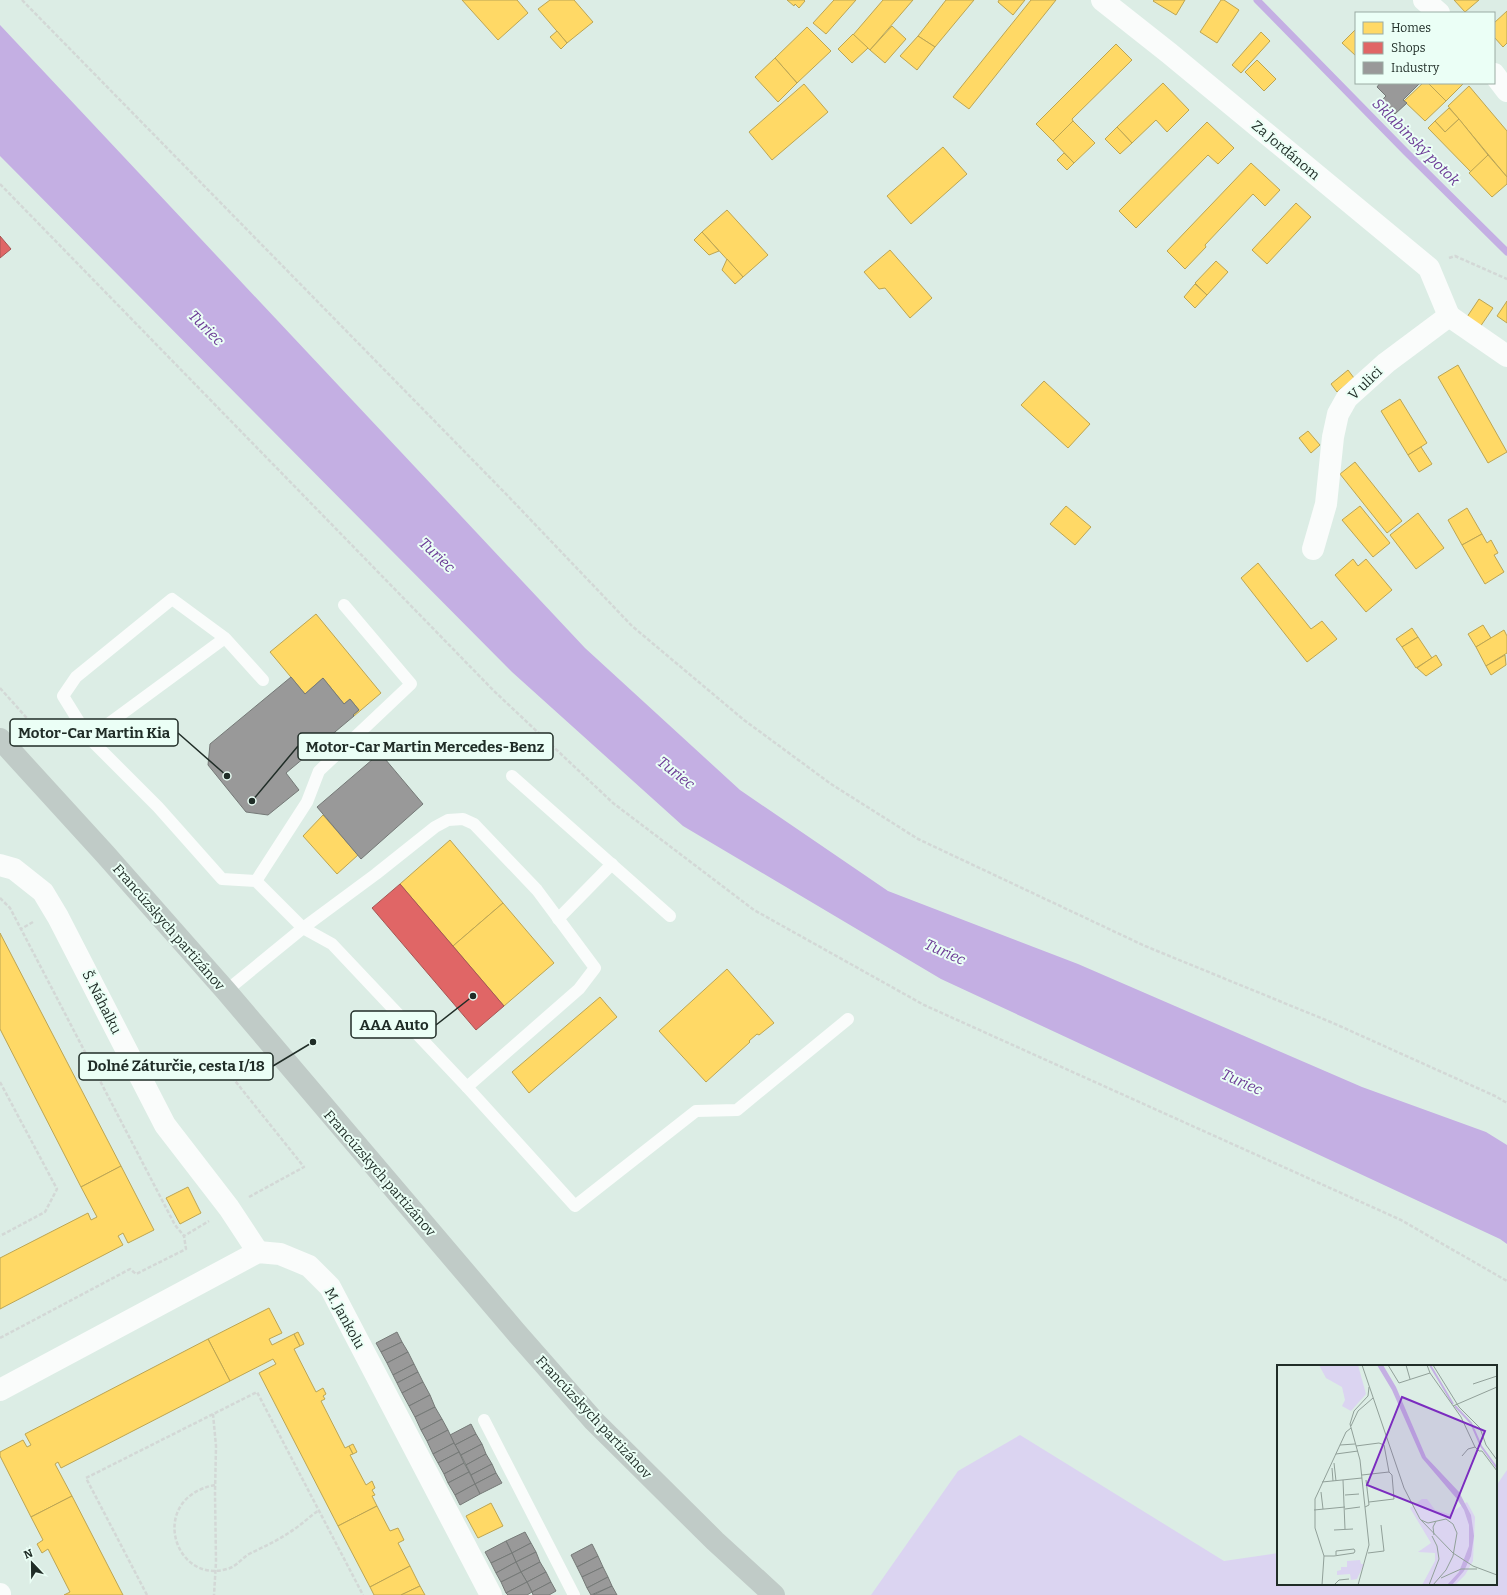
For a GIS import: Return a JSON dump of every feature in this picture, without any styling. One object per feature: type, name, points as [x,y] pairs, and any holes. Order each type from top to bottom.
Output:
[{"type":"main road","name":"Francúzskych partizánov","points":[[0,739],[105,854],[226,992],[269,1044],[594,1421],[715,1542],[774,1595]]},
{"type":"street","name":"Za Jordánom","points":[[1102,0],[1169,52],[1426,265],[1429,268],[1449,316]]},
{"type":"street","points":[[1424,0],[1438,12]]},
{"type":"street","points":[[1495,75],[1507,91]]},
{"type":"street","points":[[1449,316],[1507,356]]},
{"type":"street","name":"V ulici","points":[[1313,549],[1326,504],[1338,414],[1347,398],[1386,363],[1449,316]]},
{"type":"street","name":"Š. Náhalku","points":[[0,864],[14,869],[43,892],[165,1125],[229,1208],[258,1252]]},
{"type":"street","points":[[0,1390],[258,1252]]},
{"type":"street","name":"M. Jankolu","points":[[258,1252],[280,1254],[309,1266],[330,1287],[491,1595]]},
{"type":"lane","points":[[263,680],[225,638],[172,600],[76,677],[63,696],[89,738],[158,807],[222,878],[256,881],[303,928],[332,944],[467,1087],[575,1206],[696,1111],[737,1110],[848,1019]]},
{"type":"lane","points":[[256,881],[307,802],[319,771],[411,684],[344,605]]},
{"type":"lane","points":[[89,738],[225,638]]},
{"type":"lane","points":[[512,776],[670,916]]},
{"type":"lane","points":[[226,992],[303,928],[376,874],[435,827],[448,820],[463,819],[474,824],[537,890],[595,968],[578,989],[467,1087]]},
{"type":"lane","points":[[558,919],[612,864]]},
{"type":"lane","points":[[484,1420],[574,1595]]},
{"type":"path","points":[[22,0],[632,626],[744,720],[831,784],[918,839],[1145,946],[1333,1023],[1495,1096],[1507,1103]]},
{"type":"path","points":[[0,184],[494,691],[613,804],[754,910],[924,1005],[1401,1220],[1507,1281]]},
{"type":"path","points":[[1426,265],[1455,256],[1507,279]]},
{"type":"path","points":[[0,688],[49,743],[89,738]]},
{"type":"path","points":[[0,898],[10,908],[175,1225],[184,1236],[186,1249],[136,1274],[130,1269],[0,1338]]},
{"type":"path","points":[[21,929],[54,911]]},
{"type":"path","points":[[184,1236],[229,1208],[304,1167],[228,1072],[269,1044]]},
{"type":"path","points":[[0,1082],[57,1189],[45,1212],[0,1236]]},
{"type":"path","points":[[146,1595],[86,1478],[257,1392],[363,1595]]},
{"type":"path","points":[[213,1414],[216,1446],[216,1571],[214,1595]]},
{"type":"path","points":[[215,1485],[199,1489],[186,1498],[175,1516],[174,1537],[179,1548],[185,1558],[194,1565],[204,1569],[216,1571],[228,1569],[239,1563],[248,1555],[291,1532],[319,1510]]},
{"type":"shaded area","points":[[1020,1435],[1224,1561],[1277,1553],[1277,1585],[1497,1585],[1497,1485],[1507,1470],[1507,1595],[871,1595],[958,1471]]},
{"type":"water","name":"Turiec","points":[[0,25],[585,648],[740,790],[888,891],[1078,964],[1362,1087],[1486,1132],[1507,1145],[1507,1244],[1500,1239],[941,979],[683,826],[512,672],[0,156]]},
{"type":"building: Homes","points":[[462,0],[517,0],[528,13],[498,40]]},
{"type":"building: Homes","points":[[550,0],[574,0],[593,22],[567,43],[538,9]]},
{"type":"building: Homes","points":[[787,0],[804,0],[805,1],[799,8]]},
{"type":"building: Homes","points":[[834,0],[856,0],[826,34],[813,23]]},
{"type":"building: Homes","points":[[883,0],[913,0],[870,50],[853,35]]},
{"type":"building: Homes","points":[[946,0],[974,0],[935,47],[918,36]]},
{"type":"building: Homes","points":[[999,0],[1025,0],[1013,15],[998,2]]},
{"type":"building: Homes","points":[[1031,0],[1056,0],[969,109],[953,97]]},
{"type":"building: Homes","points":[[1185,0],[1176,15],[1153,1]]},
{"type":"building: Homes","points":[[1221,0],[1224,0],[1239,10],[1217,43],[1200,32]]},
{"type":"building: Homes","points":[[1454,0],[1479,0],[1465,12]]},
{"type":"building: Homes","points":[[1507,11],[1507,43],[1503,47],[1495,38],[1495,22]]},
{"type":"building: Homes","points":[[892,26],[906,39],[885,63],[870,50]]},
{"type":"building: Homes","points":[[807,27],[831,51],[797,83],[775,58]]},
{"type":"building: Homes","points":[[1355,30],[1355,55],[1342,43]]},
{"type":"building: Homes","points":[[557,31],[567,43],[561,49],[550,37]]},
{"type":"building: Homes","points":[[1261,32],[1270,41],[1241,73],[1232,65]]},
{"type":"building: Homes","points":[[853,34],[868,48],[852,63],[838,49]]},
{"type":"building: Homes","points":[[918,36],[935,47],[917,70],[900,56]]},
{"type":"building: Homes","points":[[1116,44],[1132,60],[1072,119],[1073,121],[1053,141],[1036,124]]},
{"type":"building: Homes","points":[[775,58],[797,83],[778,102],[755,77]]},
{"type":"building: Homes","points":[[1257,60],[1276,79],[1264,91],[1245,72]]},
{"type":"building: Homes","points":[[1163,83],[1189,110],[1167,132],[1156,120],[1132,143],[1117,127]]},
{"type":"building: Homes","points":[[804,84],[828,112],[772,160],[749,132]]},
{"type":"building: Homes","points":[[1422,84],[1429,84],[1446,101],[1425,121],[1404,101]]},
{"type":"building: Homes","points":[[1429,84],[1463,84],[1446,101]]},
{"type":"building: Homes","points":[[1469,86],[1507,131],[1507,177],[1448,106]]},
{"type":"building: Homes","points":[[1449,108],[1459,119],[1445,132],[1435,121]]},
{"type":"building: Homes","points":[[1459,119],[1488,155],[1471,172],[1428,128],[1435,121],[1445,132]]},
{"type":"building: Homes","points":[[1073,121],[1095,143],[1074,163],[1053,141]]},
{"type":"building: Homes","points":[[1207,122],[1234,148],[1218,164],[1208,155],[1136,228],[1119,211]]},
{"type":"building: Homes","points":[[1117,127],[1132,143],[1120,154],[1105,139]]},
{"type":"building: Homes","points":[[943,147],[967,174],[911,224],[887,196]]},
{"type":"building: Homes","points":[[1064,153],[1074,163],[1067,170],[1057,160]]},
{"type":"building: Homes","points":[[1488,155],[1507,177],[1507,184],[1492,197],[1469,173]]},
{"type":"building: Homes","points":[[1251,163],[1280,190],[1265,206],[1253,194],[1205,245],[1206,247],[1185,269],[1167,251]]},
{"type":"building: Homes","points":[[1296,203],[1311,217],[1267,264],[1252,250]]},
{"type":"building: Homes","points":[[727,210],[768,255],[743,277],[702,232]]},
{"type":"building: Homes","points":[[702,232],[719,251],[709,255],[694,240]]},
{"type":"building: Homes","points":[[890,250],[932,298],[910,318],[885,288],[879,289],[864,272]]},
{"type":"building: Homes","points":[[727,259],[743,277],[735,284],[722,270]]},
{"type":"building: Homes","points":[[1216,261],[1228,272],[1207,295],[1195,283]]},
{"type":"building: Homes","points":[[1195,284],[1207,295],[1195,308],[1184,297]]},
{"type":"building: Homes","points":[[1479,299],[1493,308],[1480,327],[1467,317]]},
{"type":"building: Homes","points":[[1507,301],[1507,323],[1497,316]]},
{"type":"building: Homes","points":[[1458,365],[1507,452],[1488,463],[1438,377]]},
{"type":"building: Homes","points":[[1348,370],[1354,378],[1337,392],[1331,384]]},
{"type":"building: Homes","points":[[1044,381],[1090,424],[1068,448],[1021,405]]},
{"type":"building: Homes","points":[[1400,399],[1427,443],[1408,455],[1381,411]]},
{"type":"building: Homes","points":[[1308,431],[1320,445],[1311,453],[1299,438]]},
{"type":"building: Homes","points":[[1421,447],[1432,464],[1419,472],[1408,455]]},
{"type":"building: Homes","points":[[1355,462],[1402,521],[1387,533],[1340,474]]},
{"type":"building: Homes","points":[[1066,506],[1091,527],[1075,545],[1050,524]]},
{"type":"building: Homes","points":[[1360,506],[1390,543],[1373,557],[1342,520]]},
{"type":"building: Homes","points":[[1467,508],[1482,534],[1462,545],[1448,520]]},
{"type":"building: Homes","points":[[1418,513],[1444,548],[1416,569],[1390,535]]},
{"type":"building: Homes","points":[[1482,534],[1487,543],[1491,540],[1498,553],[1494,555],[1504,572],[1485,584],[1462,545]]},
{"type":"building: Homes","points":[[1353,559],[1358,566],[1366,559],[1392,590],[1366,612],[1335,575]]},
{"type":"building: Homes","points":[[1258,563],[1311,629],[1322,621],[1337,639],[1307,662],[1241,578]]},
{"type":"building: Homes","points":[[316,614],[381,693],[354,716],[353,715],[359,710],[350,699],[344,704],[323,678],[305,694],[270,652]]},
{"type":"building: Homes","points":[[1483,625],[1491,638],[1476,647],[1468,634]]},
{"type":"building: Homes","points":[[1412,628],[1418,637],[1402,647],[1396,639]]},
{"type":"building: Homes","points":[[1504,630],[1507,636],[1507,653],[1486,666],[1476,647]]},
{"type":"building: Homes","points":[[1418,637],[1432,658],[1416,668],[1402,647]]},
{"type":"building: Homes","points":[[1436,655],[1442,665],[1426,676],[1417,668]]},
{"type":"building: Homes","points":[[1505,655],[1506,665],[1491,675],[1486,666]]},
{"type":"building: Homes","points":[[323,815],[358,855],[337,874],[303,836]]},
{"type":"building: Homes","points":[[450,840],[503,903],[453,946],[400,884]]},
{"type":"building: Homes","points":[[503,903],[554,963],[504,1006],[453,946]]},
{"type":"building: Homes","points":[[0,933],[121,1166],[81,1187],[0,1029]]},
{"type":"building: Homes","points":[[727,969],[774,1023],[759,1035],[757,1034],[706,1082],[659,1031]]},
{"type":"building: Homes","points":[[600,997],[617,1017],[529,1093],[512,1072]]},
{"type":"building: Homes","points":[[121,1166],[154,1230],[128,1243],[123,1233],[118,1236],[123,1245],[0,1309],[0,1258],[88,1213],[91,1220],[97,1217],[81,1187]]},
{"type":"building: Homes","points":[[188,1187],[201,1213],[180,1224],[166,1198]]},
{"type":"building: Homes","points":[[269,1308],[282,1333],[269,1339],[272,1345],[294,1334],[300,1346],[294,1349],[316,1392],[323,1388],[326,1394],[323,1396],[325,1399],[321,1401],[345,1448],[349,1446],[353,1454],[350,1455],[366,1485],[372,1481],[375,1488],[372,1490],[375,1495],[372,1496],[377,1506],[338,1526],[259,1373],[276,1364],[273,1359],[230,1381],[208,1339]]},
{"type":"building: Homes","points":[[298,1332],[304,1344],[300,1346],[294,1334]]},
{"type":"building: Homes","points":[[208,1339],[230,1381],[61,1468],[58,1462],[55,1464],[72,1496],[31,1517],[0,1456],[0,1452],[23,1440],[27,1447],[31,1445],[25,1434]]},
{"type":"building: Homes","points":[[353,1444],[357,1452],[353,1454],[349,1446]]},
{"type":"building: Homes","points":[[72,1496],[123,1595],[64,1595],[70,1592],[48,1549],[42,1553],[37,1544],[43,1540],[31,1517]]},
{"type":"building: Homes","points":[[491,1503],[503,1526],[478,1538],[466,1516]]},
{"type":"building: Homes","points":[[377,1506],[390,1531],[398,1528],[404,1540],[398,1543],[410,1566],[370,1587],[338,1526]]},
{"type":"building: Homes","points":[[410,1566],[420,1586],[401,1595],[374,1595],[370,1587]]},
{"type":"building: Homes","points":[[420,1586],[425,1595],[401,1595]]},
{"type":"building: Shops","points":[[0,236],[11,249],[0,258]]},
{"type":"building: Shops","points":[[400,884],[504,1006],[476,1030],[372,908]]},
{"type":"building: Industry","points":[[1379,84],[1419,84],[1403,100],[1407,103],[1395,114],[1382,100],[1386,96],[1377,87]]},
{"type":"building: Industry","points":[[291,677],[305,694],[323,678],[344,704],[350,699],[359,710],[353,715],[354,716],[286,773],[299,790],[268,815],[246,812],[208,765],[210,744]]},
{"type":"building: Industry","points":[[380,753],[423,804],[361,859],[317,807]]},
{"type":"building: Industry","points":[[397,1332],[402,1342],[381,1352],[376,1343]]},
{"type":"building: Industry","points":[[402,1342],[408,1352],[387,1363],[381,1352]]},
{"type":"building: Industry","points":[[408,1352],[414,1364],[393,1375],[387,1363]]},
{"type":"building: Industry","points":[[414,1364],[418,1372],[397,1383],[393,1375]]},
{"type":"building: Industry","points":[[418,1372],[423,1382],[402,1393],[397,1383]]},
{"type":"building: Industry","points":[[423,1382],[430,1395],[409,1406],[402,1393]]},
{"type":"building: Industry","points":[[430,1395],[435,1407],[415,1417],[409,1406]]},
{"type":"building: Industry","points":[[435,1407],[442,1419],[421,1430],[415,1417]]},
{"type":"building: Industry","points":[[442,1419],[448,1430],[427,1441],[421,1430]]},
{"type":"building: Industry","points":[[471,1424],[476,1434],[455,1445],[450,1435]]},
{"type":"building: Industry","points":[[448,1430],[454,1443],[433,1454],[427,1441]]},
{"type":"building: Industry","points":[[476,1434],[482,1444],[461,1455],[455,1445]]},
{"type":"building: Industry","points":[[454,1443],[459,1452],[438,1463],[433,1454]]},
{"type":"building: Industry","points":[[482,1444],[486,1454],[466,1465],[461,1455]]},
{"type":"building: Industry","points":[[459,1452],[464,1463],[444,1474],[438,1463]]},
{"type":"building: Industry","points":[[486,1454],[492,1464],[471,1475],[466,1465]]},
{"type":"building: Industry","points":[[464,1463],[469,1472],[448,1483],[444,1474]]},
{"type":"building: Industry","points":[[492,1464],[496,1473],[475,1484],[471,1475]]},
{"type":"building: Industry","points":[[469,1472],[475,1484],[455,1495],[448,1483]]},
{"type":"building: Industry","points":[[496,1473],[502,1483],[480,1494],[475,1484]]},
{"type":"building: Industry","points":[[475,1484],[480,1494],[460,1505],[455,1495]]},
{"type":"building: Industry","points":[[525,1532],[531,1543],[512,1553],[506,1541]]},
{"type":"building: Industry","points":[[506,1541],[512,1553],[491,1563],[485,1552]]},
{"type":"building: Industry","points":[[531,1543],[536,1552],[516,1562],[512,1553]]},
{"type":"building: Industry","points":[[592,1544],[598,1556],[577,1567],[571,1555]]},
{"type":"building: Industry","points":[[536,1552],[540,1562],[521,1572],[516,1562]]},
{"type":"building: Industry","points":[[512,1553],[516,1562],[496,1573],[491,1563]]},
{"type":"building: Industry","points":[[598,1556],[603,1567],[582,1577],[577,1567]]},
{"type":"building: Industry","points":[[516,1562],[521,1572],[501,1582],[496,1573]]},
{"type":"building: Industry","points":[[540,1562],[546,1572],[527,1582],[521,1572]]},
{"type":"building: Industry","points":[[603,1567],[608,1577],[587,1588],[582,1577]]},
{"type":"building: Industry","points":[[521,1572],[527,1582],[506,1593],[501,1582]]},
{"type":"building: Industry","points":[[546,1572],[551,1582],[532,1592],[527,1582]]},
{"type":"building: Industry","points":[[608,1577],[612,1586],[591,1595],[587,1588]]},
{"type":"building: Industry","points":[[527,1582],[532,1592],[527,1595],[508,1595],[506,1593]]},
{"type":"building: Industry","points":[[551,1582],[556,1591],[549,1595],[533,1595],[532,1592]]},
{"type":"building: Industry","points":[[612,1586],[617,1595],[593,1595]]},
{"type":"waterway","name":"Sklabinský potok","points":[[1257,0],[1406,152],[1507,252]]},
{"type":"place","name":"Motor-Car Martin Kia","points":[[227,776]]},
{"type":"place","name":"Motor-Car Martin Mercedes-Benz","points":[[252,801]]},
{"type":"place","name":"AAA Auto","points":[[473,996]]},
{"type":"place","name":"Dolné Záturčie, cesta I/18","points":[[313,1042]]}]
